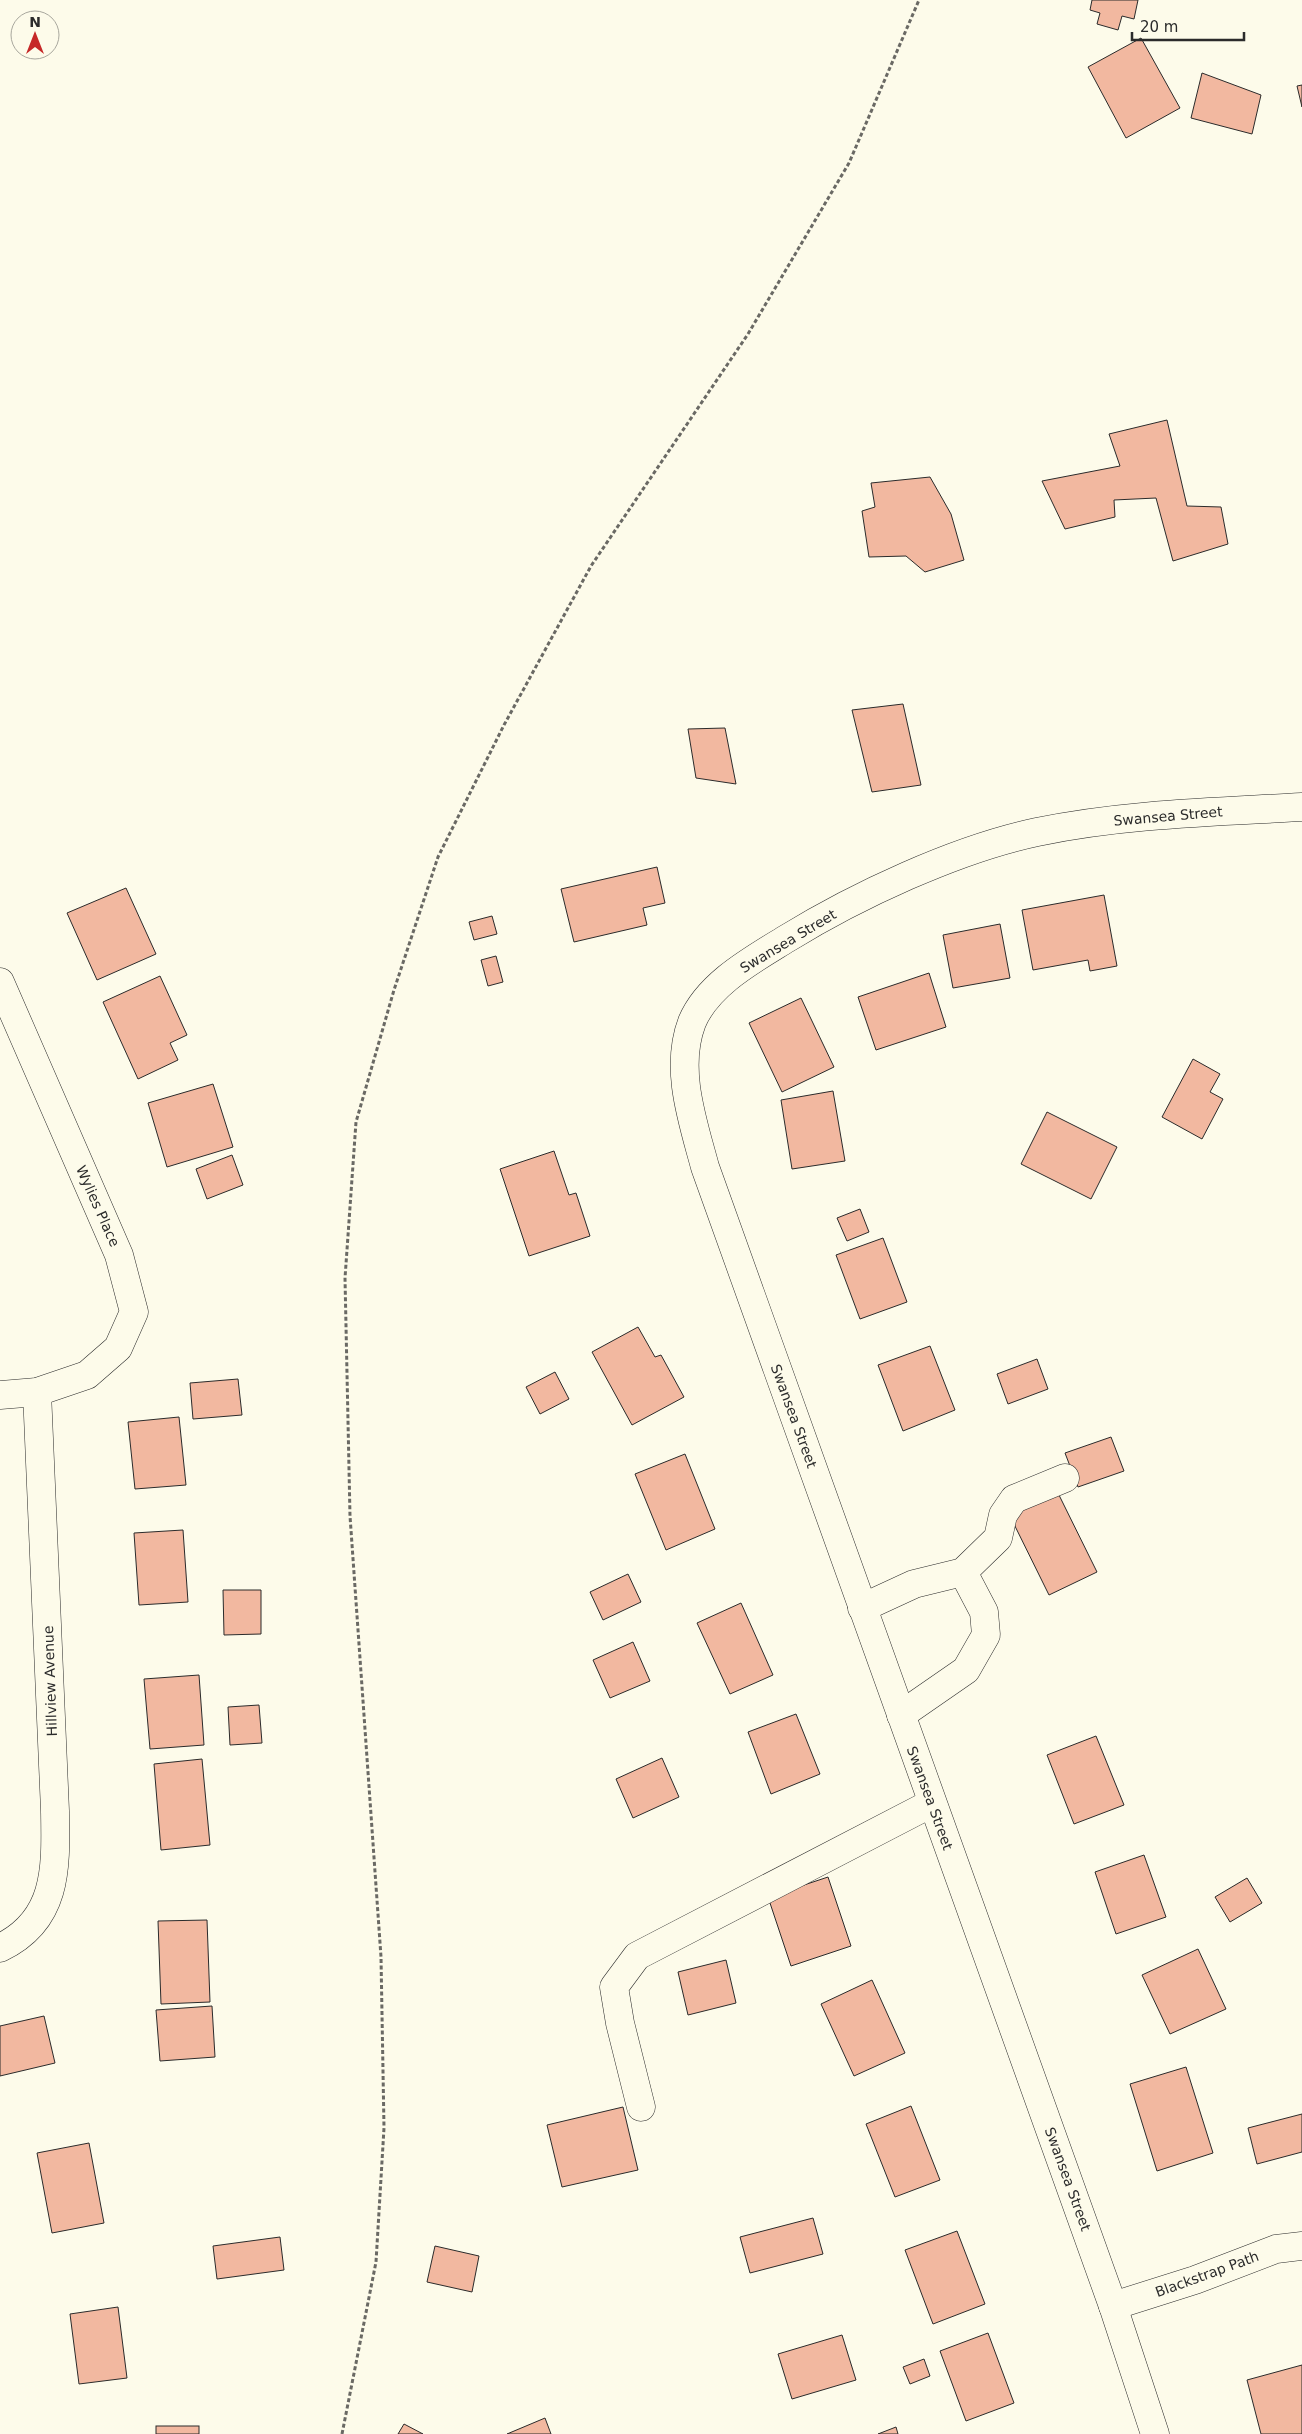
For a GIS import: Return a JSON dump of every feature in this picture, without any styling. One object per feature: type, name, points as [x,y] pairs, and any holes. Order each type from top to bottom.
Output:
[{"type":"street","name":"Swansea Street","points":[[1155,2434],[1113,2306],[705,1167],[690,1109],[686,1075],[687,1041],[692,1023],[700,1007],[727,980],[748,963],[806,927],[923,871],[992,844],[1037,832],[1118,820],[1302,807]]},
{"type":"street","name":"Wylies Place","points":[[0,982],[119,1254],[134,1312],[118,1348],[87,1375],[37,1392],[0,1395]]},
{"type":"street","name":"Hillview Avenue","points":[[0,1948],[18,1938],[32,1927],[43,1912],[50,1893],[54,1866],[55,1811],[37,1392]]},
{"type":"street","points":[[862,1608],[914,1584],[963,1572],[998,1538],[1003,1515],[1014,1499],[1065,1478]]},
{"type":"street","points":[[901,1715],[966,1670],[986,1635],[984,1612],[963,1572]]},
{"type":"street","points":[[641,2107],[620,2023],[614,1987],[637,1956],[932,1803]]},
{"type":"street","name":"Blackstrap Path","points":[[1113,2306],[1195,2280],[1276,2248],[1302,2246]]},
{"type":"path","points":[[342,2434],[376,2262],[384,2128],[381,1957],[350,1516],[345,1278],[356,1122],[394,990],[438,857],[495,742],[591,566],[748,334],[849,163],[919,0]]},
{"type":"building","points":[[1092,0],[1138,0],[1134,19],[1122,16],[1118,30],[1097,24],[1100,13],[1090,10]]},
{"type":"building","points":[[1141,38],[1180,108],[1126,138],[1088,67]]},
{"type":"building","points":[[1202,73],[1261,95],[1252,134],[1191,118]]},
{"type":"building","points":[[1302,85],[1302,107],[1297,86]]},
{"type":"building","points":[[1167,420],[1187,506],[1221,507],[1228,544],[1173,561],[1156,498],[1114,500],[1115,517],[1065,529],[1042,481],[1120,466],[1109,434]]},
{"type":"building","points":[[930,477],[951,514],[964,560],[925,572],[906,556],[869,557],[862,511],[875,507],[871,483]]},
{"type":"building","points":[[903,704],[921,785],[872,792],[852,710]]},
{"type":"building","points":[[725,728],[736,784],[696,778],[688,729]]},
{"type":"building","points":[[657,867],[665,903],[643,908],[647,925],[574,942],[561,889]]},
{"type":"building","points":[[126,888],[156,954],[97,980],[67,913]]},
{"type":"building","points":[[1104,895],[1117,966],[1090,971],[1088,960],[1033,970],[1022,910]]},
{"type":"building","points":[[492,916],[497,934],[474,940],[469,922]]},
{"type":"building","points":[[1000,924],[1010,978],[953,988],[943,935]]},
{"type":"building","points":[[496,956],[503,982],[488,986],[481,960]]},
{"type":"building","points":[[929,973],[946,1027],[876,1050],[858,997]]},
{"type":"building","points":[[160,976],[187,1035],[170,1043],[178,1060],[138,1079],[103,1002]]},
{"type":"building","points":[[801,998],[834,1067],[782,1092],[749,1023]]},
{"type":"building","points":[[1193,1059],[1220,1074],[1210,1092],[1223,1099],[1202,1139],[1162,1117]]},
{"type":"building","points":[[213,1084],[233,1147],[167,1167],[148,1103]]},
{"type":"building","points":[[833,1091],[845,1161],[792,1169],[781,1100]]},
{"type":"building","points":[[1047,1112],[1117,1147],[1091,1199],[1021,1164]]},
{"type":"building","points":[[554,1151],[569,1195],[576,1193],[590,1236],[529,1256],[500,1169]]},
{"type":"building","points":[[232,1155],[243,1185],[207,1199],[196,1169]]},
{"type":"building","points":[[860,1209],[869,1232],[847,1241],[837,1218]]},
{"type":"building","points":[[883,1238],[907,1302],[860,1319],[836,1255]]},
{"type":"building","points":[[638,1327],[655,1357],[661,1355],[684,1397],[632,1425],[592,1352]]},
{"type":"building","points":[[930,1346],[955,1410],[903,1431],[878,1365]]},
{"type":"building","points":[[1037,1359],[1048,1389],[1008,1404],[997,1374]]},
{"type":"building","points":[[555,1372],[569,1399],[540,1414],[526,1387]]},
{"type":"building","points":[[238,1379],[242,1415],[193,1419],[190,1383]]},
{"type":"building","points":[[179,1417],[186,1485],[135,1489],[128,1422]]},
{"type":"building","points":[[1111,1437],[1124,1471],[1078,1487],[1065,1453]]},
{"type":"building","points":[[685,1454],[715,1529],[666,1550],[635,1474]]},
{"type":"building","points":[[1057,1491],[1097,1572],[1049,1595],[1009,1514]]},
{"type":"building","points":[[183,1530],[188,1602],[139,1605],[134,1533]]},
{"type":"building","points":[[628,1574],[641,1602],[603,1620],[590,1592]]},
{"type":"building","points":[[223,1590],[261,1590],[261,1634],[224,1635]]},
{"type":"building","points":[[741,1603],[773,1675],[730,1694],[697,1623]]},
{"type":"building","points":[[633,1642],[650,1681],[610,1698],[593,1660]]},
{"type":"building","points":[[199,1675],[204,1745],[150,1749],[144,1679]]},
{"type":"building","points":[[259,1705],[262,1743],[230,1745],[228,1707]]},
{"type":"building","points":[[796,1714],[820,1774],[771,1794],[748,1732]]},
{"type":"building","points":[[1096,1736],[1124,1805],[1074,1824],[1047,1755]]},
{"type":"building","points":[[662,1758],[679,1797],[633,1818],[616,1779]]},
{"type":"building","points":[[202,1759],[210,1845],[161,1850],[154,1764]]},
{"type":"building","points":[[1144,1855],[1166,1917],[1116,1934],[1095,1872]]},
{"type":"building","points":[[828,1877],[851,1946],[791,1966],[768,1897]]},
{"type":"building","points":[[1247,1878],[1262,1903],[1230,1922],[1215,1897]]},
{"type":"building","points":[[207,1920],[210,2002],[161,2004],[158,1921]]},
{"type":"building","points":[[1198,1949],[1226,2009],[1170,2034],[1142,1975]]},
{"type":"building","points":[[726,1960],[736,2003],[688,2015],[678,1972]]},
{"type":"building","points":[[872,1980],[905,2053],[854,2076],[821,2004]]},
{"type":"building","points":[[212,2006],[215,2057],[160,2061],[156,2010]]},
{"type":"building","points":[[44,2016],[55,2063],[0,2076],[0,2026]]},
{"type":"building","points":[[1186,2067],[1213,2153],[1157,2171],[1130,2084]]},
{"type":"building","points":[[911,2106],[940,2180],[895,2197],[866,2124]]},
{"type":"building","points":[[623,2107],[638,2170],[562,2187],[547,2125]]},
{"type":"building","points":[[1302,2114],[1302,2152],[1257,2164],[1248,2128]]},
{"type":"building","points":[[89,2143],[104,2223],[52,2233],[37,2153]]},
{"type":"building","points":[[813,2218],[823,2254],[750,2273],[740,2237]]},
{"type":"building","points":[[957,2231],[985,2304],[933,2324],[905,2250]]},
{"type":"building","points":[[280,2237],[284,2270],[217,2279],[213,2246]]},
{"type":"building","points":[[435,2246],[479,2256],[472,2292],[427,2282]]},
{"type":"building","points":[[118,2307],[127,2378],[79,2384],[70,2314]]},
{"type":"building","points":[[988,2333],[1014,2403],[966,2421],[940,2351]]},
{"type":"building","points":[[842,2335],[856,2380],[792,2399],[778,2354]]},
{"type":"building","points":[[924,2359],[930,2376],[910,2384],[903,2367]]},
{"type":"building","points":[[1302,2365],[1302,2434],[1261,2434],[1247,2380]]},
{"type":"building","points":[[545,2418],[551,2434],[507,2434]]},
{"type":"building","points":[[404,2424],[423,2434],[398,2434]]},
{"type":"building","points":[[156,2426],[199,2426],[199,2434],[156,2434]]},
{"type":"building","points":[[896,2427],[898,2434],[878,2434]]}]
